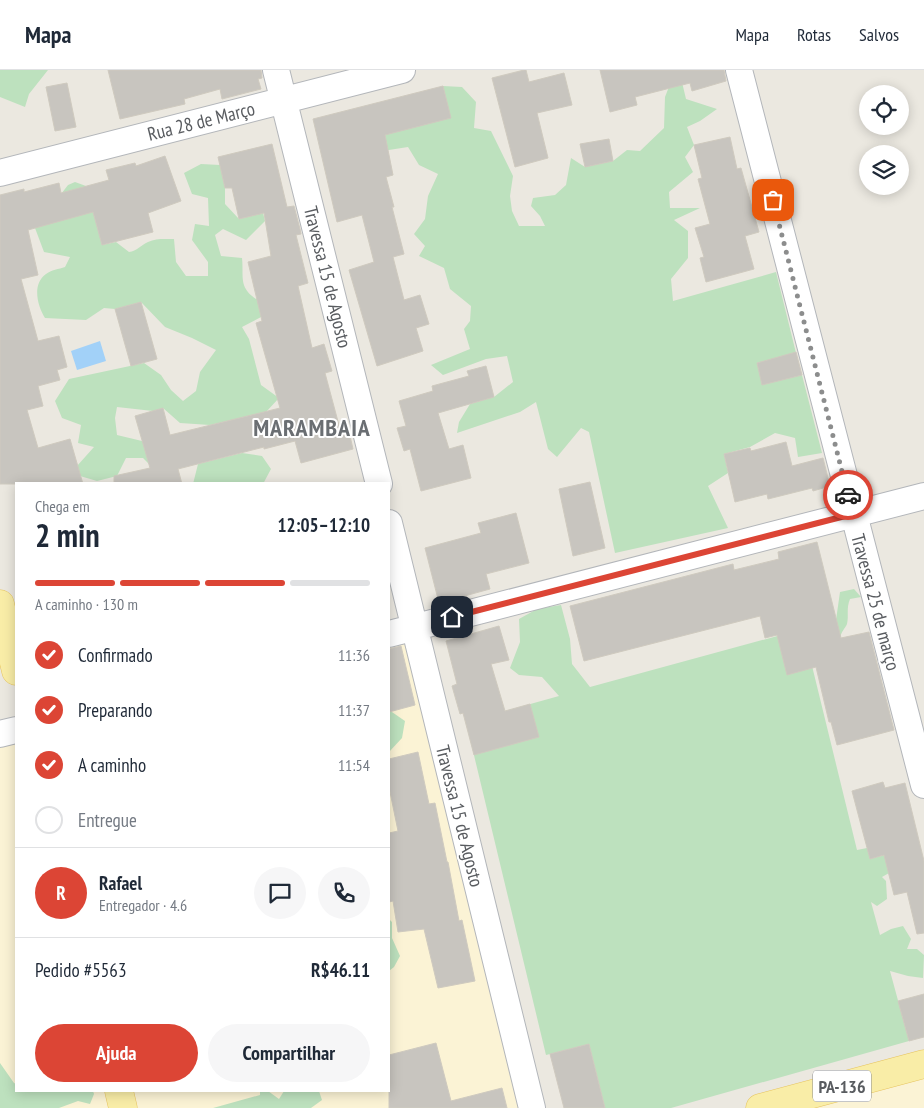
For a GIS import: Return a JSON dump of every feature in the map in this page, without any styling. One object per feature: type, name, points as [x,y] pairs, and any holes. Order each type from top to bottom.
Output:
[{"type":"main road","points":[[0,604],[15,668]]},
{"type":"main road","name":"PA-136","points":[[760,1108],[924,1064]]},
{"type":"main road","points":[[119,1092],[123,1108]]},
{"type":"street","name":"Travessa 15 de Agosto","points":[[276,70],[379,482]]},
{"type":"street","name":"Rua 28 de Março","points":[[0,173],[402,70]]},
{"type":"street","name":"Travessa 25 de março","points":[[739,70],[924,785]]},
{"type":"street","points":[[390,634],[924,496]]},
{"type":"street","name":"Travessa 15 de Agosto","points":[[390,527],[532,1108]]},
{"type":"street","points":[[0,734],[15,730]]},
{"type":"shaded area","points":[[414,627],[534,1108],[0,1108],[0,733],[15,729],[15,1092],[390,1092],[390,633]]},
{"type":"shaded area","points":[[924,1064],[924,1108],[760,1108]]},
{"type":"green space","points":[[0,70],[48,70],[29,94],[25,107],[0,97]]},
{"type":"green space","points":[[681,78],[686,99],[717,109],[700,121],[687,127],[694,145],[685,157],[693,172],[669,192],[670,208],[700,208],[674,220],[688,231],[688,258],[671,279],[673,301],[776,272],[796,353],[757,363],[762,384],[802,375],[822,453],[798,457],[795,438],[775,433],[750,447],[724,454],[728,473],[708,486],[728,528],[615,553],[589,432],[581,428],[557,457],[548,449],[536,402],[520,412],[457,433],[459,422],[470,404],[494,397],[513,382],[507,356],[486,359],[443,375],[431,365],[470,349],[464,329],[470,321],[471,306],[450,289],[444,268],[419,256],[425,246],[414,234],[425,219],[428,196],[438,174],[419,165],[408,147],[376,152],[375,137],[450,118],[443,86],[462,87],[476,102],[474,128],[491,131],[513,176],[510,196],[512,211],[519,226],[545,226],[540,216],[531,206],[533,198],[555,195],[566,185],[571,158],[585,167],[613,161],[627,150],[640,151],[664,128],[665,97],[672,79]]},
{"type":"green space","points":[[201,164],[220,165],[225,188],[225,204],[239,219],[263,213],[265,221],[246,240],[223,229],[215,235],[221,256],[242,258],[244,286],[250,295],[256,299],[272,296],[263,316],[242,327],[249,339],[261,385],[279,398],[266,412],[210,425],[180,423],[163,408],[153,411],[117,407],[115,418],[117,435],[142,441],[177,444],[152,467],[143,458],[126,458],[117,476],[97,481],[80,476],[77,466],[94,447],[78,443],[81,425],[62,418],[55,401],[69,379],[144,363],[161,375],[171,390],[183,401],[196,391],[200,372],[216,350],[165,327],[141,302],[115,309],[104,308],[86,320],[45,318],[38,301],[37,289],[39,283],[48,273],[65,267],[70,257],[44,252],[35,228],[68,185],[75,182],[86,186],[102,245],[116,242],[129,252],[151,241],[174,239],[176,262],[186,276],[208,276],[208,262],[192,240],[195,224],[209,226],[208,198],[192,194],[184,173]]},
{"type":"green space","points":[[242,453],[262,456],[271,469],[264,482],[194,482],[198,464]]},
{"type":"green space","points":[[854,589],[861,597],[850,599],[847,624],[840,639],[836,620],[840,592]]},
{"type":"green space","points":[[561,605],[570,639],[572,664],[590,687],[803,629],[857,850],[867,848],[870,859],[908,849],[889,873],[882,877],[886,881],[887,899],[877,906],[871,902],[880,935],[891,929],[903,926],[911,939],[907,949],[917,949],[924,955],[923,978],[890,971],[909,1041],[671,1108],[605,1108],[589,1044],[546,1055],[466,722],[559,696],[542,677],[519,675],[510,668],[520,642],[519,619],[537,609]]},
{"type":"green space","points":[[390,711],[405,721],[402,738],[390,751]]},
{"type":"green space","points":[[390,920],[392,922],[392,938],[400,956],[390,970]]},
{"type":"green space","points":[[0,1063],[15,1084],[15,1092],[93,1092],[94,1094],[90,1104],[78,1101],[59,1108],[0,1108]]},
{"type":"green space","points":[[260,1092],[269,1092],[279,1099],[283,1092],[319,1092],[322,1100],[311,1108],[213,1108],[260,1095]]},
{"type":"water","points":[[100,341],[106,361],[77,370],[71,351]]},
{"type":"building","points":[[108,70],[261,70],[262,78],[258,79],[261,89],[222,99],[220,89],[184,99],[185,104],[120,119]]},
{"type":"building","points":[[526,70],[529,82],[564,73],[572,105],[537,113],[548,158],[515,167],[492,78]]},
{"type":"building","points":[[600,70],[724,70],[726,81],[692,91],[690,83],[635,97],[637,105],[610,112]]},
{"type":"building","points":[[67,83],[76,127],[55,131],[46,87]]},
{"type":"building","points":[[443,86],[451,118],[385,135],[393,175],[386,177],[404,254],[393,257],[404,300],[420,295],[429,324],[416,328],[423,351],[377,366],[349,270],[374,262],[362,215],[337,222],[313,119]]},
{"type":"building","points":[[730,137],[737,169],[741,168],[759,232],[745,236],[754,269],[706,282],[700,258],[704,257],[695,228],[710,224],[698,179],[702,178],[694,145]]},
{"type":"building","points":[[609,139],[613,161],[585,167],[580,144]]},
{"type":"building","points":[[272,144],[287,207],[294,206],[301,234],[296,235],[308,283],[298,286],[312,348],[324,344],[332,371],[325,373],[340,429],[348,427],[353,449],[301,463],[295,441],[178,469],[181,482],[114,482],[114,476],[150,468],[135,416],[163,408],[170,435],[280,408],[256,323],[262,321],[248,262],[271,256],[264,213],[239,219],[232,188],[225,188],[218,157]]},
{"type":"building","points":[[165,156],[181,201],[148,213],[153,232],[102,245],[93,212],[28,230],[38,275],[21,279],[38,341],[59,336],[67,367],[57,370],[60,380],[38,386],[43,406],[27,410],[38,448],[70,439],[82,482],[15,482],[15,484],[0,484],[0,195],[24,189],[24,192],[59,183],[61,193],[109,180],[106,170],[135,163],[136,166]]},
{"type":"building","points":[[141,302],[157,359],[131,366],[115,309]]},
{"type":"building","points":[[796,352],[802,375],[762,385],[757,363]]},
{"type":"building","points":[[486,366],[494,397],[438,413],[449,449],[463,445],[471,478],[421,491],[410,449],[404,451],[397,428],[406,426],[399,401],[433,391],[432,386],[469,376],[467,371]]},
{"type":"building","points":[[786,442],[792,466],[823,458],[830,486],[813,491],[812,488],[768,499],[767,494],[735,502],[724,454],[750,448],[751,451]]},
{"type":"building","points":[[590,482],[605,548],[573,556],[559,489]]},
{"type":"building","points":[[516,513],[529,563],[486,574],[490,589],[439,603],[425,548],[481,533],[478,523]]},
{"type":"building","points":[[817,542],[841,638],[869,632],[894,730],[837,745],[831,722],[829,722],[816,667],[787,675],[777,635],[765,638],[760,616],[584,661],[570,606],[733,564],[734,570],[779,559],[778,552]]},
{"type":"building","points":[[499,626],[509,660],[491,664],[505,711],[530,704],[539,737],[474,755],[463,713],[460,714],[452,686],[457,684],[446,641]]},
{"type":"building","points":[[401,646],[415,705],[390,712],[390,649]]},
{"type":"building","points":[[418,752],[429,804],[435,803],[459,921],[462,920],[475,981],[438,988],[424,929],[398,932],[393,901],[390,902],[390,833],[398,831],[390,792],[390,759]]},
{"type":"building","points":[[883,782],[885,788],[905,783],[924,861],[924,933],[917,934],[907,892],[894,895],[884,855],[870,859],[852,791]]},
{"type":"building","points":[[924,994],[924,1037],[909,1041],[898,1001]]},
{"type":"building","points":[[436,1043],[451,1101],[502,1088],[507,1108],[389,1108],[390,1055]]},
{"type":"building","points":[[589,1044],[605,1108],[564,1108],[550,1054]]},
{"type":"way so far","points":[[773,200],[848,495]]},
{"type":"district","name":"MARAMBAIA","points":[[312,427]]},
{"type":"route","points":[[452,617],[853,514],[848,495]]}]
